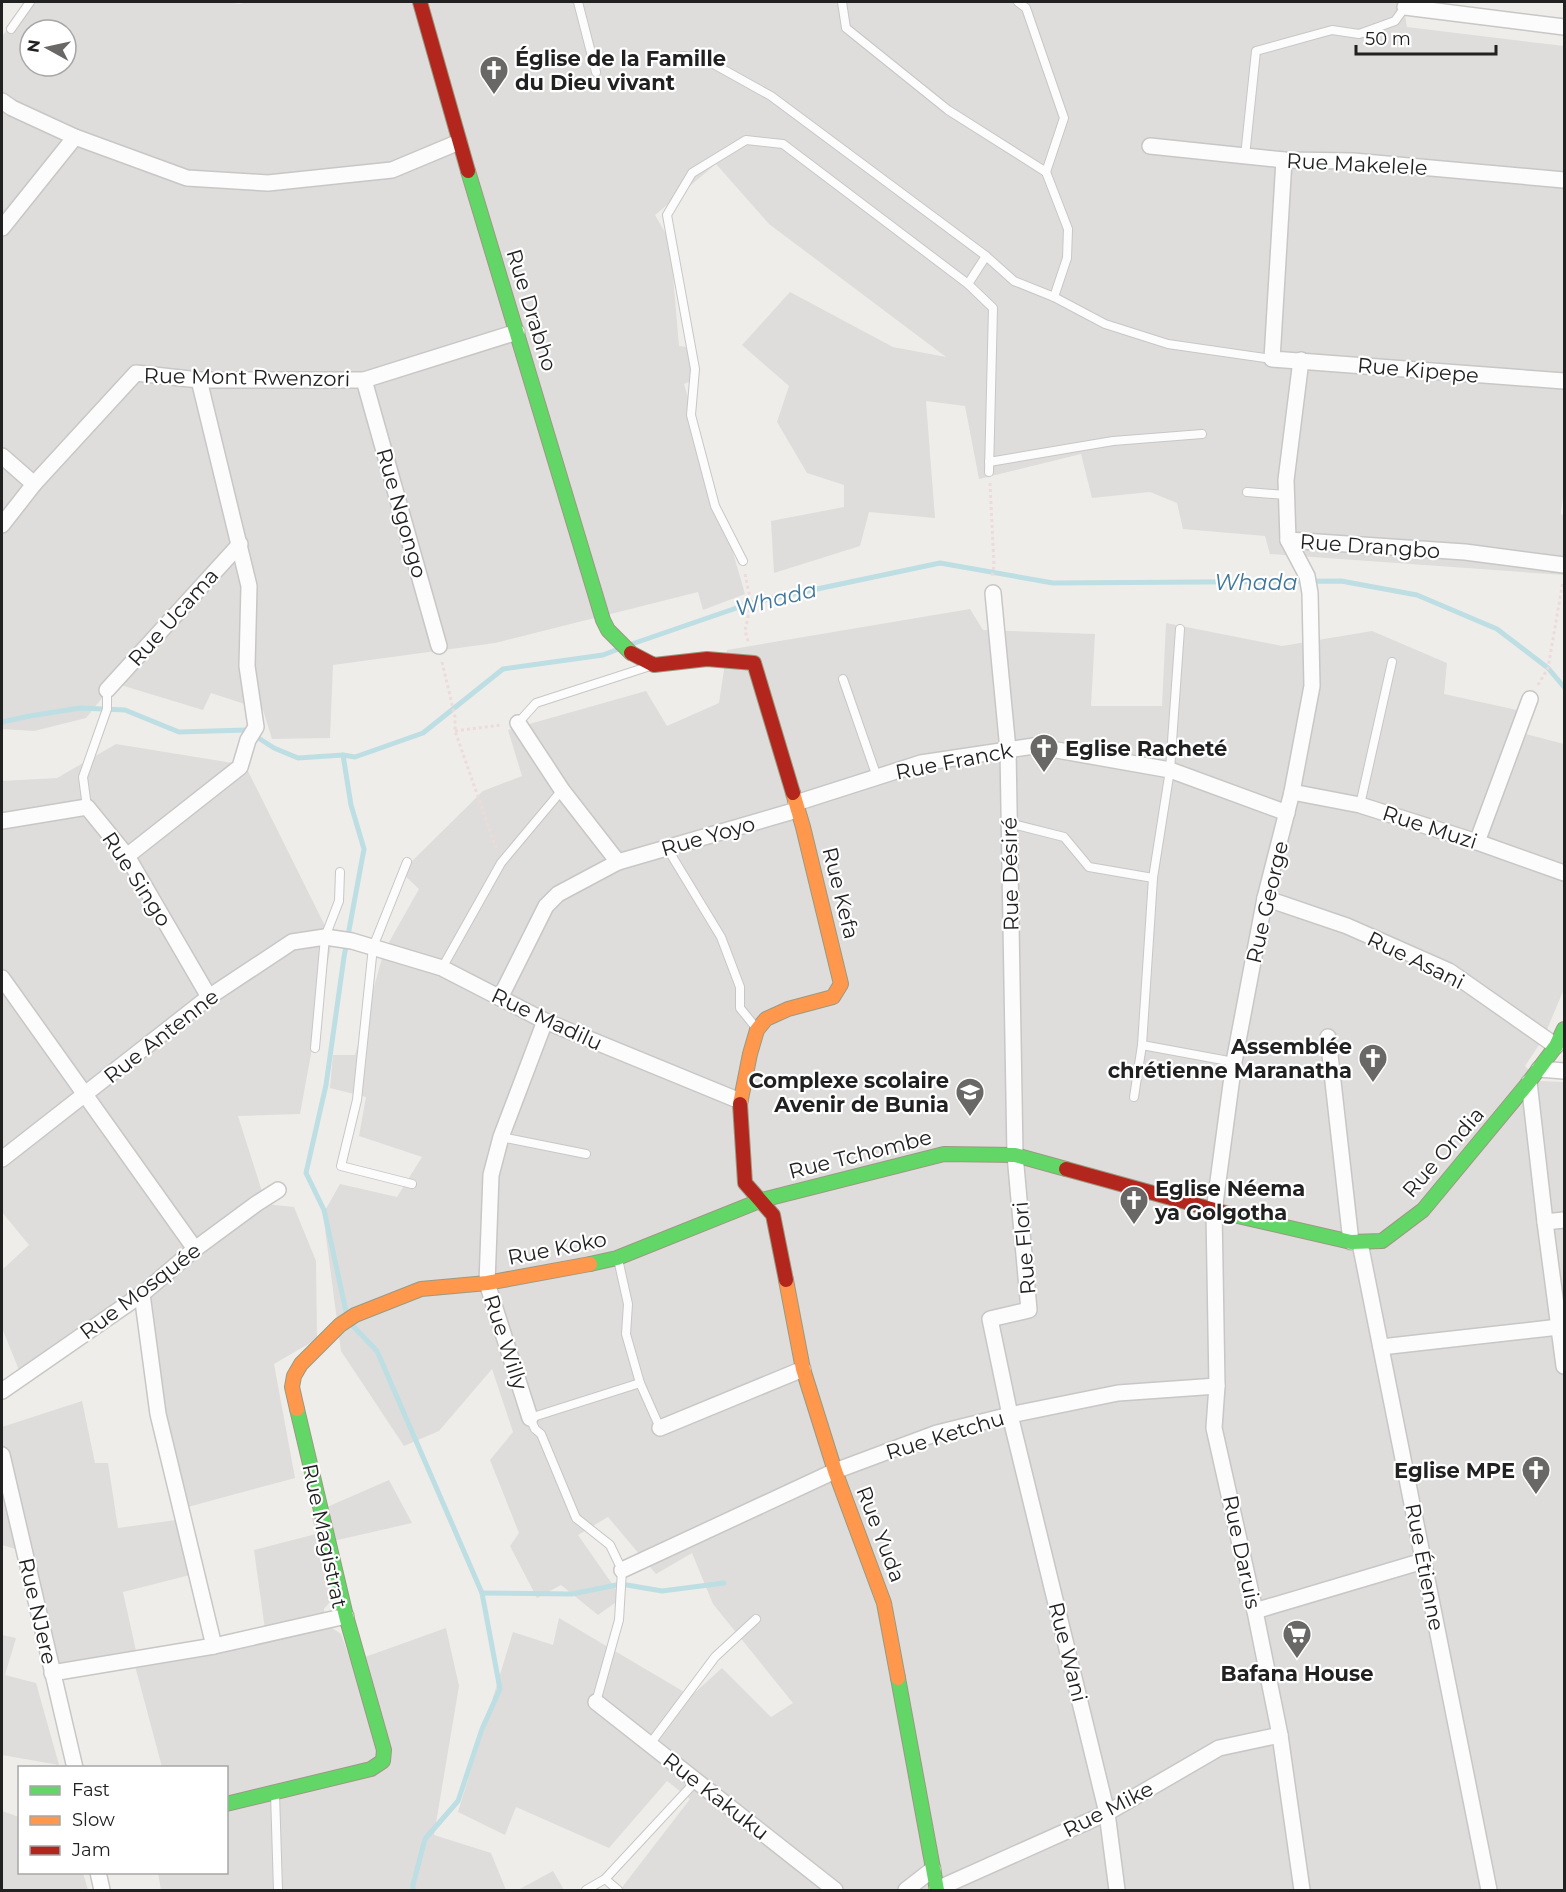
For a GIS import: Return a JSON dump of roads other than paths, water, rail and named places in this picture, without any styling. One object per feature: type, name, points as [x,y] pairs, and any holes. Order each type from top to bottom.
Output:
[{"type":"street","name":"Rue Drabho","points":[[420,2],[459,142],[603,620],[608,630],[633,655],[654,665]]},
{"type":"street","points":[[1405,7],[1564,27]]},
{"type":"street","points":[[2,101],[12,108],[75,137],[187,178],[268,183],[392,170],[459,142]]},
{"type":"street","points":[[2,228],[75,137]]},
{"type":"street","name":"Rue Makelele","points":[[1150,146],[1284,160],[1353,161],[1564,180]]},
{"type":"street","points":[[1272,359],[1284,160]]},
{"type":"street","name":"Rue Mont Rwenzori","points":[[2,525],[34,484],[136,373],[199,380],[364,380],[517,332]]},
{"type":"street","name":"Rue Kipepe","points":[[1272,359],[1564,381]]},
{"type":"street","points":[[1288,540],[1286,480],[1301,360]]},
{"type":"street","name":"Rue Ucama","points":[[127,856],[240,767],[252,734],[247,666],[249,586],[199,380]]},
{"type":"street","name":"Rue Ngongo","points":[[364,380],[439,646]]},
{"type":"street","points":[[2,456],[34,484]]},
{"type":"street","name":"Rue Drangbo","points":[[1288,540],[1459,551],[1564,565]]},
{"type":"street","name":"Rue George","points":[[1214,1211],[1234,1062],[1265,898],[1292,792],[1312,686],[1310,593],[1307,576],[1288,540]]},
{"type":"street","name":"Rue Ucama","points":[[107,690],[240,544]]},
{"type":"street","name":"Rue Désiré","points":[[992,586],[1008,750],[1015,1155]]},
{"type":"street","name":"Rue Kefa","points":[[654,665],[707,659],[754,663],[803,827],[841,984],[833,997],[788,1009],[766,1019],[757,1030]]},
{"type":"street","points":[[1477,842],[1530,699]]},
{"type":"street","points":[[518,723],[562,790],[618,862]]},
{"type":"street","name":"Rue Franck","points":[[797,806],[921,763],[1034,746],[1170,770],[1287,813]]},
{"type":"street","name":"Rue Muzi","points":[[1292,792],[1360,805],[1477,842],[1564,873]]},
{"type":"street","name":"Rue Yoyo","points":[[500,998],[546,906],[558,894],[618,862],[797,806]]},
{"type":"street","points":[[2,821],[87,807]]},
{"type":"street","name":"Rue Singo","points":[[87,807],[127,856],[209,997]]},
{"type":"street","name":"Rue Asani","points":[[1265,898],[1347,926],[1449,971],[1556,1046]]},
{"type":"street","name":"Rue Antenne","points":[[2,1159],[209,997],[292,942],[328,937],[352,941]]},
{"type":"street","name":"Rue Madilu","points":[[352,941],[442,968],[545,1021],[740,1101]]},
{"type":"street","points":[[2,978],[195,1249]]},
{"type":"street","name":"Rue Willy","points":[[530,1418],[487,1282],[491,1175],[501,1137],[545,1021]]},
{"type":"street","name":"Rue Ondia","points":[[1214,1211],[1356,1242],[1382,1241],[1423,1210],[1529,1082],[1556,1046],[1564,1029]]},
{"type":"street","points":[[757,1030],[740,1101],[745,1183],[762,1200]]},
{"type":"street","name":"Rue Étienne","points":[[1328,1037],[1356,1242],[1381,1347],[1490,1890]]},
{"type":"street","points":[[1539,1069],[1564,1071]]},
{"type":"street","points":[[1529,1082],[1564,1366]]},
{"type":"street","name":"Rue Tchombe","points":[[762,1200],[944,1154],[1015,1155],[1214,1211]]},
{"type":"street","name":"Rue Flori","points":[[1010,1415],[990,1319],[1029,1310],[1015,1155]]},
{"type":"street","name":"Rue Mosquée","points":[[2,1391],[142,1294],[195,1249],[278,1190]]},
{"type":"street","name":"Rue Koko","points":[[340,1325],[355,1315],[421,1289],[487,1282],[563,1270],[617,1258],[762,1200]]},
{"type":"street","name":"Rue Yuda","points":[[762,1200],[773,1215],[803,1369],[835,1471],[884,1603],[937,1890]]},
{"type":"street","name":"Rue Daruis","points":[[1214,1211],[1217,1386],[1214,1428],[1280,1735],[1302,1890]]},
{"type":"street","points":[[1545,1222],[1564,1220]]},
{"type":"street","points":[[142,1294],[158,1414],[214,1646]]},
{"type":"street","name":"Rue Magistrat","points":[[52,1673],[214,1646],[346,1616],[292,1387],[294,1376],[301,1364],[340,1325]]},
{"type":"street","points":[[1381,1347],[1559,1327]]},
{"type":"street","points":[[660,1428],[803,1369]]},
{"type":"street","name":"Rue Ketchu","points":[[622,1570],[835,1471],[937,1433],[1010,1415],[1118,1393],[1217,1386]]},
{"type":"street","name":"Rue Wani","points":[[1010,1415],[1107,1813],[1117,1890]]},
{"type":"street","name":"Rue NJere","points":[[2,1459],[75,1766]]},
{"type":"street","points":[[1255,1611],[1423,1561]]},
{"type":"street","points":[[228,1804],[371,1769],[383,1761],[384,1750],[346,1616]]},
{"type":"street","name":"Rue Kakuku","points":[[596,1702],[835,1890]]},
{"type":"street","name":"Rue Mike","points":[[937,1890],[1107,1813],[1219,1748],[1280,1735]]},
{"type":"street","points":[[906,1890],[933,1869]]},
{"type":"street","points":[[99,1874],[102,1890]]},
{"type":"lane","points":[[11,29],[30,2]]},
{"type":"lane","points":[[579,2],[596,72]]},
{"type":"lane","points":[[842,2],[846,28],[948,110],[1047,172]]},
{"type":"lane","points":[[1018,2],[1026,8],[1064,118],[1047,172],[1068,229],[1067,258],[1054,297]]},
{"type":"lane","points":[[1245,156],[1256,51],[1332,30],[1359,34],[1395,21],[1405,7]]},
{"type":"lane","points":[[679,56],[699,56],[771,96],[986,256],[1014,281],[1054,297],[1105,324],[1168,344],[1272,359]]},
{"type":"lane","points":[[743,561],[715,506],[691,415],[695,369],[667,215],[692,173],[746,140],[783,144],[968,284],[993,308],[989,472]]},
{"type":"lane","points":[[968,284],[986,256]]},
{"type":"lane","points":[[989,462],[1113,441],[1202,434]]},
{"type":"lane","points":[[1247,492],[1286,495]]},
{"type":"lane","points":[[1134,1097],[1142,1045],[1153,879],[1170,770],[1180,629]]},
{"type":"lane","points":[[1360,805],[1392,662]]},
{"type":"lane","points":[[518,723],[536,703],[654,665]]},
{"type":"lane","points":[[843,679],[877,777]]},
{"type":"lane","points":[[87,807],[83,777],[107,709],[107,690]]},
{"type":"lane","points":[[442,968],[501,863],[562,790]]},
{"type":"lane","points":[[1009,823],[1064,837],[1089,867],[1153,879]]},
{"type":"lane","points":[[667,848],[721,937],[740,987],[740,1008],[757,1030]]},
{"type":"lane","points":[[407,862],[373,947],[357,1100],[341,1166],[412,1184]]},
{"type":"lane","points":[[315,1048],[328,937],[339,901],[340,872]]},
{"type":"lane","points":[[1142,1045],[1234,1062]]},
{"type":"lane","points":[[501,1137],[586,1154]]},
{"type":"lane","points":[[617,1258],[628,1304],[626,1334],[640,1383],[660,1428]]},
{"type":"lane","points":[[530,1418],[640,1383]]},
{"type":"lane","name":"Rue Willy","points":[[530,1418],[534,1429],[541,1434],[576,1518],[610,1545],[622,1570]]},
{"type":"lane","points":[[596,1702],[619,1620],[622,1570]]},
{"type":"lane","points":[[650,1744],[715,1657],[756,1619]]},
{"type":"lane","points":[[586,1890],[604,1879],[696,1780]]},
{"type":"lane","points":[[275,1793],[278,1890]]},
{"type":"lane","points":[[604,1879],[618,1890]]},
{"type":"waterway","name":"Whada","points":[[629,645],[751,603],[940,563],[1053,583],[1341,581],[1417,595],[1497,629],[1548,668],[1564,687]]},
{"type":"waterway","name":"Whada","points":[[2,722],[80,708],[125,710],[179,732],[246,730],[274,748],[298,758],[343,755],[355,757],[423,733],[503,669],[603,655],[621,648]]},
{"type":"waterway","points":[[343,755],[351,805],[364,849],[344,957],[326,1085],[306,1173],[324,1210],[347,1316]]},
{"type":"waterway","points":[[351,1324],[377,1351],[482,1593],[500,1689],[482,1729],[458,1801],[425,1839],[413,1890]]},
{"type":"waterway","points":[[482,1593],[572,1594],[621,1584],[662,1591],[724,1583]]},
{"type":"place","name":"Église de la Famille du Dieu vivant","points":[[494,96]]},
{"type":"place","name":"Eglise Racheté","points":[[1044,774]]},
{"type":"place","name":"Assemblée chrétienne Maranatha","points":[[1373,1084]]},
{"type":"place","name":"Complexe scolaire Avenir de Bunia","points":[[970,1118]]},
{"type":"place","name":"Eglise Néema ya Golgotha","points":[[1134,1226]]},
{"type":"place","name":"Eglise MPE","points":[[1536,1496]]},
{"type":"place","name":"Bafana House","points":[[1297,1660]]}]
